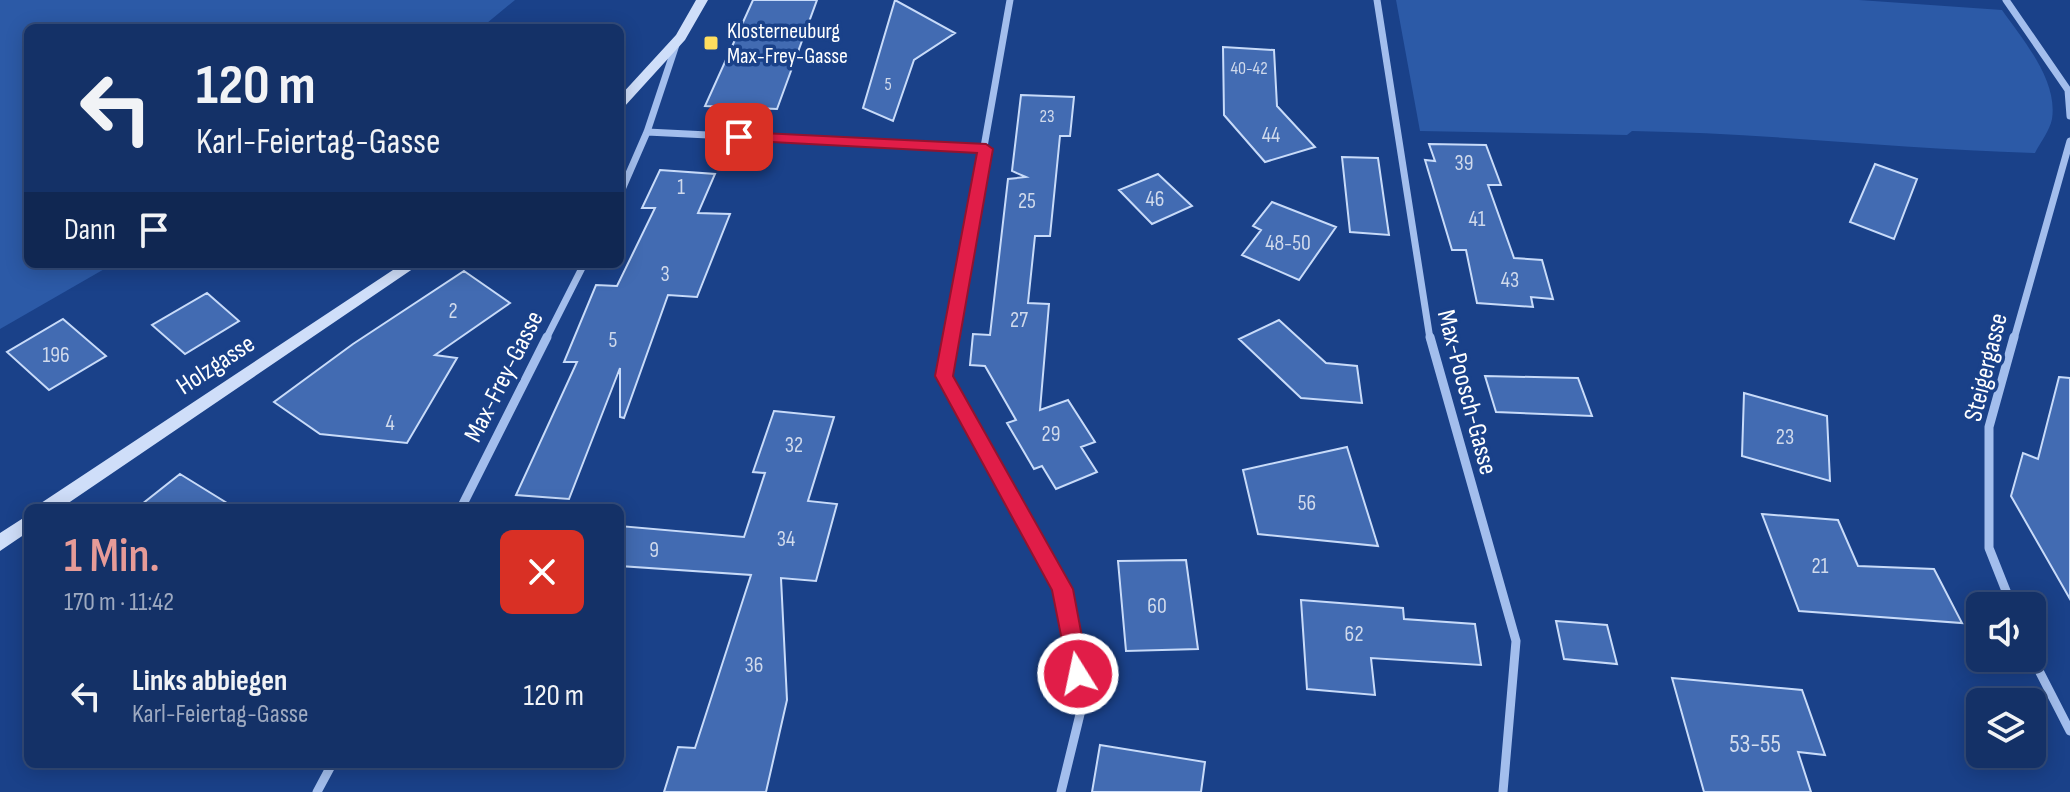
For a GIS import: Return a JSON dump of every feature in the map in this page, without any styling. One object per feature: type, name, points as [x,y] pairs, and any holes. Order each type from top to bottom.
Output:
[{"type":"street","points":[[624,100],[678,40],[702,0]]},
{"type":"street","points":[[1010,0],[944,376],[1062,589],[1083,702],[1061,792]]},
{"type":"street","name":"Max-Poosch-Gasse","points":[[1377,0],[1431,344],[1516,641],[1503,792]]},
{"type":"street","points":[[2006,0],[2068,90],[2070,116]]},
{"type":"street","points":[[624,186],[647,132],[678,40]]},
{"type":"street","points":[[647,132],[986,149]]},
{"type":"street","name":"Steigergasse","points":[[2006,592],[1989,548],[1989,427],[2070,141]]},
{"type":"street","points":[[624,167],[633,168]]},
{"type":"street","name":"Holzgasse","points":[[53,504],[407,268]]},
{"type":"street","name":"Max-Frey-Gasse","points":[[463,504],[582,268]]},
{"type":"street","points":[[0,543],[24,525]]},
{"type":"street","points":[[2040,672],[2070,731]]},
{"type":"street","points":[[317,792],[330,768]]},
{"type":"shaded area","points":[[0,0],[515,0],[486,24],[24,24],[24,268],[106,268],[0,329]]},
{"type":"shaded area","points":[[1396,0],[1859,0],[2002,10],[2029,47],[2044,75],[2050,90],[2052,119],[2035,153],[1683,132],[1632,131],[1627,135],[1420,131]]},
{"type":"building","points":[[753,0],[817,0],[777,109],[705,106]]},
{"type":"building","points":[[895,0],[955,33],[914,60],[893,121],[863,108]]},
{"type":"building","points":[[1223,47],[1274,50],[1277,106],[1315,147],[1265,162],[1224,115]]},
{"type":"building","points":[[1021,95],[1074,97],[1070,136],[1060,136],[1050,236],[1035,236],[1028,303],[1049,304],[1040,410],[1068,400],[1095,442],[1081,447],[1097,472],[1056,489],[1042,466],[1034,469],[1007,423],[1016,420],[985,366],[970,365],[973,334],[990,335],[1008,179],[1026,177],[1012,171]]},
{"type":"building","points":[[1429,144],[1486,145],[1501,185],[1488,185],[1514,258],[1542,260],[1553,299],[1531,297],[1533,307],[1477,303],[1466,250],[1452,250],[1425,160],[1435,161]]},
{"type":"building","points":[[1342,157],[1378,158],[1389,235],[1350,232]]},
{"type":"building","points":[[1875,164],[1917,179],[1894,239],[1850,222]]},
{"type":"building","points":[[660,170],[715,174],[698,213],[730,214],[697,297],[668,295],[624,418],[620,417],[620,368],[569,499],[516,495],[577,362],[564,362],[596,285],[617,286],[655,208],[642,208]]},
{"type":"building","points":[[1158,174],[1192,206],[1152,224],[1119,190]]},
{"type":"building","points":[[1272,202],[1336,227],[1299,280],[1242,255],[1261,230],[1253,226]]},
{"type":"building","points":[[464,271],[510,303],[435,355],[457,358],[407,443],[320,434],[274,402],[353,344]]},
{"type":"building","points":[[207,293],[239,321],[185,354],[152,325]]},
{"type":"building","points":[[63,319],[106,356],[49,390],[7,352]]},
{"type":"building","points":[[1279,320],[1326,363],[1357,366],[1362,403],[1301,398],[1239,339]]},
{"type":"building","points":[[1485,376],[1578,378],[1592,416],[1496,412]]},
{"type":"building","points":[[2059,377],[2070,378],[2070,599],[2011,496],[2023,453],[2038,459]]},
{"type":"building","points":[[1744,393],[1827,416],[1830,481],[1742,456]]},
{"type":"building","points":[[774,411],[834,417],[808,501],[837,504],[816,581],[781,578],[787,700],[766,792],[664,792],[678,747],[695,748],[751,575],[624,566],[624,526],[744,537],[765,473],[753,472]]},
{"type":"building","points":[[1347,447],[1378,546],[1258,534],[1243,470]]},
{"type":"building","points":[[180,474],[229,504],[142,504]]},
{"type":"building","points":[[1762,514],[1838,520],[1858,566],[1934,569],[1962,623],[1799,611]]},
{"type":"building","points":[[1186,560],[1198,649],[1126,651],[1118,561]]},
{"type":"building","points":[[1301,600],[1403,608],[1404,619],[1475,624],[1481,665],[1371,658],[1375,695],[1307,689]]},
{"type":"building","points":[[1556,621],[1607,625],[1617,664],[1564,659]]},
{"type":"building","points":[[1672,678],[1802,690],[1825,755],[1798,752],[1811,792],[1704,792]]},
{"type":"building","points":[[1100,745],[1205,762],[1201,792],[1092,792]]},
{"type":"place","name":"Klosterneuburg Max-Frey-Gasse","points":[[711,43]]},
{"type":"route","points":[[739,137],[986,149],[944,376],[1062,589],[1078,674]]}]
